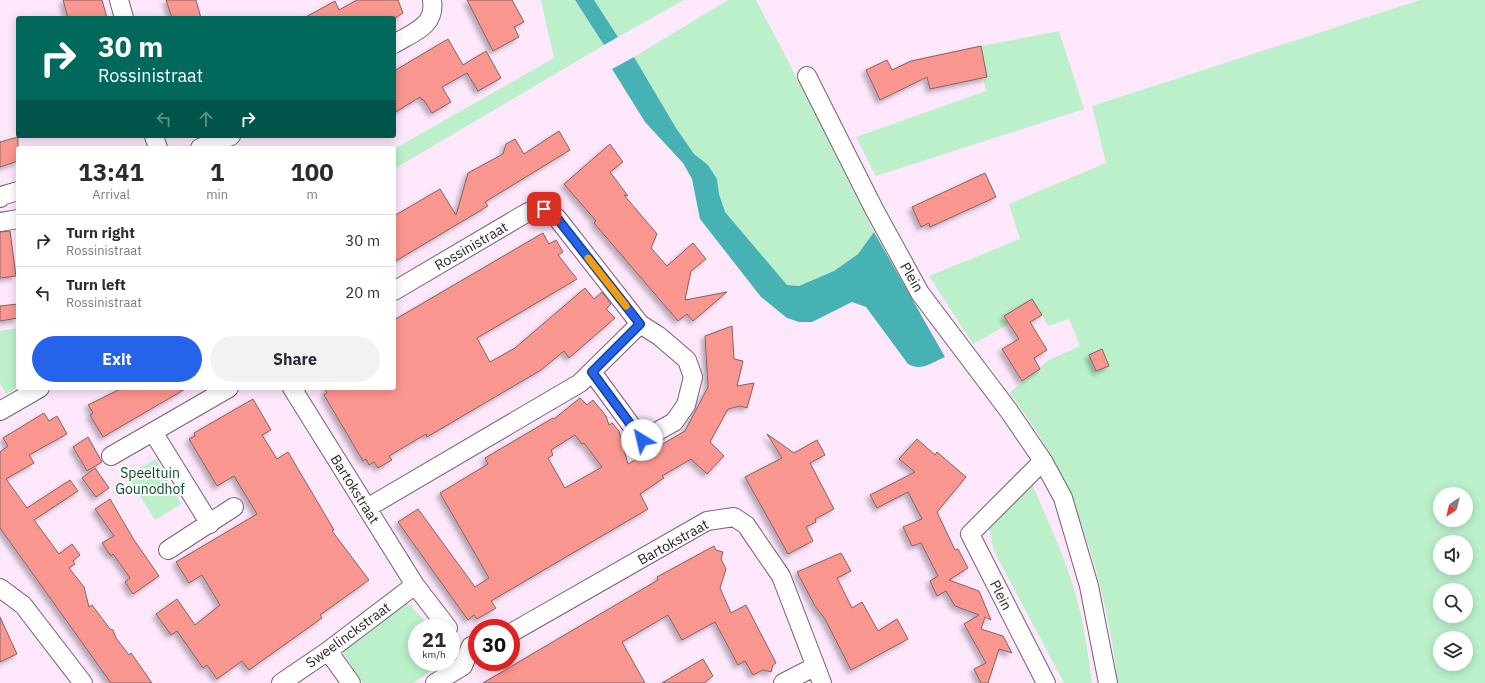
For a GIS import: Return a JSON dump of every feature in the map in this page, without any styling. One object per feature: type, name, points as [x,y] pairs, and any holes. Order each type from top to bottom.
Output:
[{"type":"street","points":[[119,0],[123,16]]},
{"type":"street","points":[[396,43],[428,22],[432,15],[432,0]]},
{"type":"street","name":"Plein","points":[[807,76],[874,209],[920,293],[1009,411],[1043,461],[1063,498],[1089,586],[1108,683]]},
{"type":"street","points":[[205,146],[226,138]]},
{"type":"street","points":[[0,198],[1,196],[16,192]]},
{"type":"street","name":"Rossinistraat","points":[[396,290],[528,212],[544,209],[557,218],[640,324],[659,336],[687,360],[693,377],[686,405],[674,422],[642,440],[592,372]]},
{"type":"street","points":[[0,222],[16,219]]},
{"type":"street","points":[[367,508],[580,383],[640,324]]},
{"type":"street","points":[[0,411],[37,390]]},
{"type":"street","points":[[111,456],[225,390]]},
{"type":"street","name":"Bartokstraat","points":[[293,390],[415,585],[441,619]]},
{"type":"street","points":[[153,432],[210,524]]},
{"type":"street","name":"Plein","points":[[1043,461],[970,534],[1046,683]]},
{"type":"street","points":[[168,550],[234,507]]},
{"type":"street","name":"Bartokstraat","points":[[520,628],[707,521],[734,517],[746,525],[780,576],[814,667],[822,683]]},
{"type":"street","name":"Sweelinckstraat","points":[[281,683],[328,651],[415,585]]},
{"type":"street","points":[[0,589],[23,605],[83,683]]},
{"type":"street","points":[[328,651],[351,683]]},
{"type":"street","points":[[435,683],[463,666],[468,657]]},
{"type":"street","points":[[783,683],[814,667]]},
{"type":"green space","points":[[541,0],[575,0],[604,45],[396,168],[396,148],[554,58]]},
{"type":"green space","points":[[594,0],[684,0],[618,37]]},
{"type":"green space","points":[[728,0],[756,0],[874,232],[858,254],[834,271],[799,286],[787,285],[725,212],[719,194],[717,179],[708,165],[694,154],[676,128],[634,57]]},
{"type":"green space","points":[[1420,0],[1485,0],[1485,683],[1118,683],[1113,645],[1105,607],[1083,530],[1069,493],[1052,458],[1032,424],[1009,393],[1049,360],[1080,346],[1069,319],[1048,326],[1038,307],[973,344],[929,276],[1020,239],[1009,204],[1106,163],[1092,106]]},
{"type":"green space","points":[[1059,31],[1084,109],[876,176],[856,137],[986,91],[977,47]]},
{"type":"green space","points":[[16,328],[16,388],[6,394],[0,383],[0,331]]},
{"type":"green space","name":"Speeltuin Gounodhof","points":[[156,459],[181,504],[155,520],[127,475]]},
{"type":"green space","points":[[1032,484],[1072,581],[1084,628],[1092,683],[1064,683],[994,551],[989,529]]},
{"type":"green space","points":[[405,600],[423,619],[408,619],[408,671],[431,671],[413,683],[363,683],[341,650]]},
{"type":"shaded area","points":[[575,0],[594,0],[618,37],[604,45]]},
{"type":"shaded area","points":[[634,57],[676,128],[694,154],[708,165],[717,179],[719,194],[725,212],[787,285],[799,286],[834,271],[858,254],[874,232],[945,357],[922,367],[908,364],[866,307],[852,302],[812,322],[799,322],[787,318],[761,297],[700,219],[692,179],[683,163],[645,122],[612,69]]},
{"type":"building","points":[[63,0],[102,0],[106,16],[67,16]]},
{"type":"building","points":[[166,0],[196,0],[200,16],[171,16]]},
{"type":"building","points":[[357,0],[398,0],[403,13],[396,17],[396,16],[308,16],[335,1],[339,10]]},
{"type":"building","points":[[467,0],[512,0],[524,22],[514,27],[519,37],[493,51]]},
{"type":"building","points":[[448,39],[463,65],[486,51],[501,78],[478,91],[467,73],[442,87],[451,102],[432,113],[420,97],[396,112],[396,70]]},
{"type":"building","points":[[981,46],[987,77],[930,89],[927,77],[880,100],[866,70],[887,60],[892,70],[911,61]]},
{"type":"building","points":[[559,131],[570,150],[485,202],[488,206],[396,261],[396,215],[440,189],[456,215],[468,173],[503,154],[506,144],[515,139],[524,154]]},
{"type":"building","points":[[18,138],[18,146],[16,146],[16,162],[0,167],[0,142]]},
{"type":"building","points":[[610,144],[623,162],[610,172],[628,196],[624,195],[657,234],[651,248],[667,266],[693,243],[706,259],[691,271],[685,300],[727,292],[693,321],[687,314],[678,321],[594,223],[596,221],[564,184]]},
{"type":"building","points":[[985,173],[996,197],[930,227],[929,223],[921,227],[912,207]]},
{"type":"building","points":[[10,231],[16,276],[0,278],[0,232]]},
{"type":"building","points":[[543,233],[549,244],[556,240],[563,252],[558,255],[577,279],[477,338],[490,362],[515,348],[585,288],[594,299],[602,292],[611,304],[606,309],[615,318],[569,358],[564,351],[541,370],[427,437],[426,434],[389,456],[392,460],[378,468],[374,462],[369,465],[366,459],[363,461],[324,395],[327,393],[325,390],[396,390],[396,319]]},
{"type":"building","points":[[1032,299],[1042,315],[1030,322],[1047,350],[1034,358],[1040,369],[1022,381],[1002,349],[1019,339],[1004,316]]},
{"type":"building","points":[[16,304],[16,318],[0,321],[0,306]]},
{"type":"building","points":[[732,326],[734,359],[743,361],[737,386],[754,383],[747,408],[740,406],[728,409],[710,442],[724,456],[707,474],[691,459],[662,476],[664,478],[640,494],[648,509],[491,601],[496,608],[477,619],[474,615],[468,620],[398,522],[418,509],[475,587],[489,578],[440,493],[488,464],[485,458],[553,418],[554,419],[580,398],[587,405],[593,400],[606,416],[609,425],[612,423],[619,431],[628,464],[685,431],[708,387],[705,336]],"holes":[[[575,435],[582,444],[584,443],[602,467],[565,488],[548,458],[553,455],[551,450]]]},
{"type":"building","points":[[1102,349],[1109,366],[1096,371],[1089,355]]},
{"type":"building","points":[[118,390],[184,390],[103,437],[90,415],[93,413],[88,405]]},
{"type":"building","points":[[253,399],[271,430],[262,435],[277,459],[288,452],[334,530],[332,531],[369,580],[320,615],[322,618],[249,670],[242,661],[217,679],[207,665],[203,668],[177,631],[171,635],[156,614],[177,599],[195,625],[220,605],[202,575],[189,583],[176,562],[257,514],[234,476],[217,486],[189,439],[195,436],[194,433]]},
{"type":"building","points":[[44,413],[49,421],[57,416],[67,434],[29,455],[34,463],[6,479],[27,508],[70,480],[78,491],[34,520],[59,554],[72,544],[80,555],[73,561],[75,564],[69,568],[84,587],[89,607],[92,605],[110,629],[113,630],[116,638],[129,655],[131,653],[152,683],[111,683],[0,528],[0,452],[8,446],[3,438]]},
{"type":"building","points":[[767,434],[794,453],[817,440],[825,455],[810,463],[834,509],[815,519],[816,522],[806,527],[813,541],[788,554],[745,477],[782,458]]},
{"type":"building","points":[[88,437],[102,462],[87,471],[73,447]]},
{"type":"building","points":[[917,439],[935,455],[937,452],[966,477],[937,512],[955,550],[958,549],[968,568],[949,580],[979,591],[991,620],[985,617],[981,629],[1003,636],[1012,653],[999,649],[988,683],[981,683],[974,669],[986,663],[964,624],[979,615],[955,606],[946,591],[937,596],[930,581],[938,576],[921,543],[912,546],[903,527],[922,519],[908,492],[877,508],[870,495],[915,472],[899,459]]},
{"type":"building","points":[[95,468],[109,488],[96,497],[82,478]]},
{"type":"building","points":[[110,499],[134,540],[159,576],[133,594],[125,582],[130,578],[113,554],[111,556],[102,543],[114,536],[95,509]]},
{"type":"building","points":[[714,546],[716,550],[723,552],[721,559],[726,569],[720,588],[731,613],[746,605],[776,663],[773,665],[771,672],[763,670],[753,675],[745,661],[738,665],[715,622],[682,640],[668,615],[622,642],[645,683],[483,683],[503,671],[520,671],[520,661],[658,580],[657,577]]},
{"type":"building","points":[[841,553],[851,571],[837,578],[852,608],[862,602],[878,631],[897,619],[908,639],[851,670],[825,619],[815,606],[797,572]]},
{"type":"building","points":[[0,617],[17,654],[0,662]]},
{"type":"building","points":[[703,659],[713,676],[704,683],[662,683]]},
{"type":"slow traffic","points":[[588,258],[626,306]]},
{"type":"route","points":[[544,209],[557,218],[640,324],[592,372],[642,440]]}]
